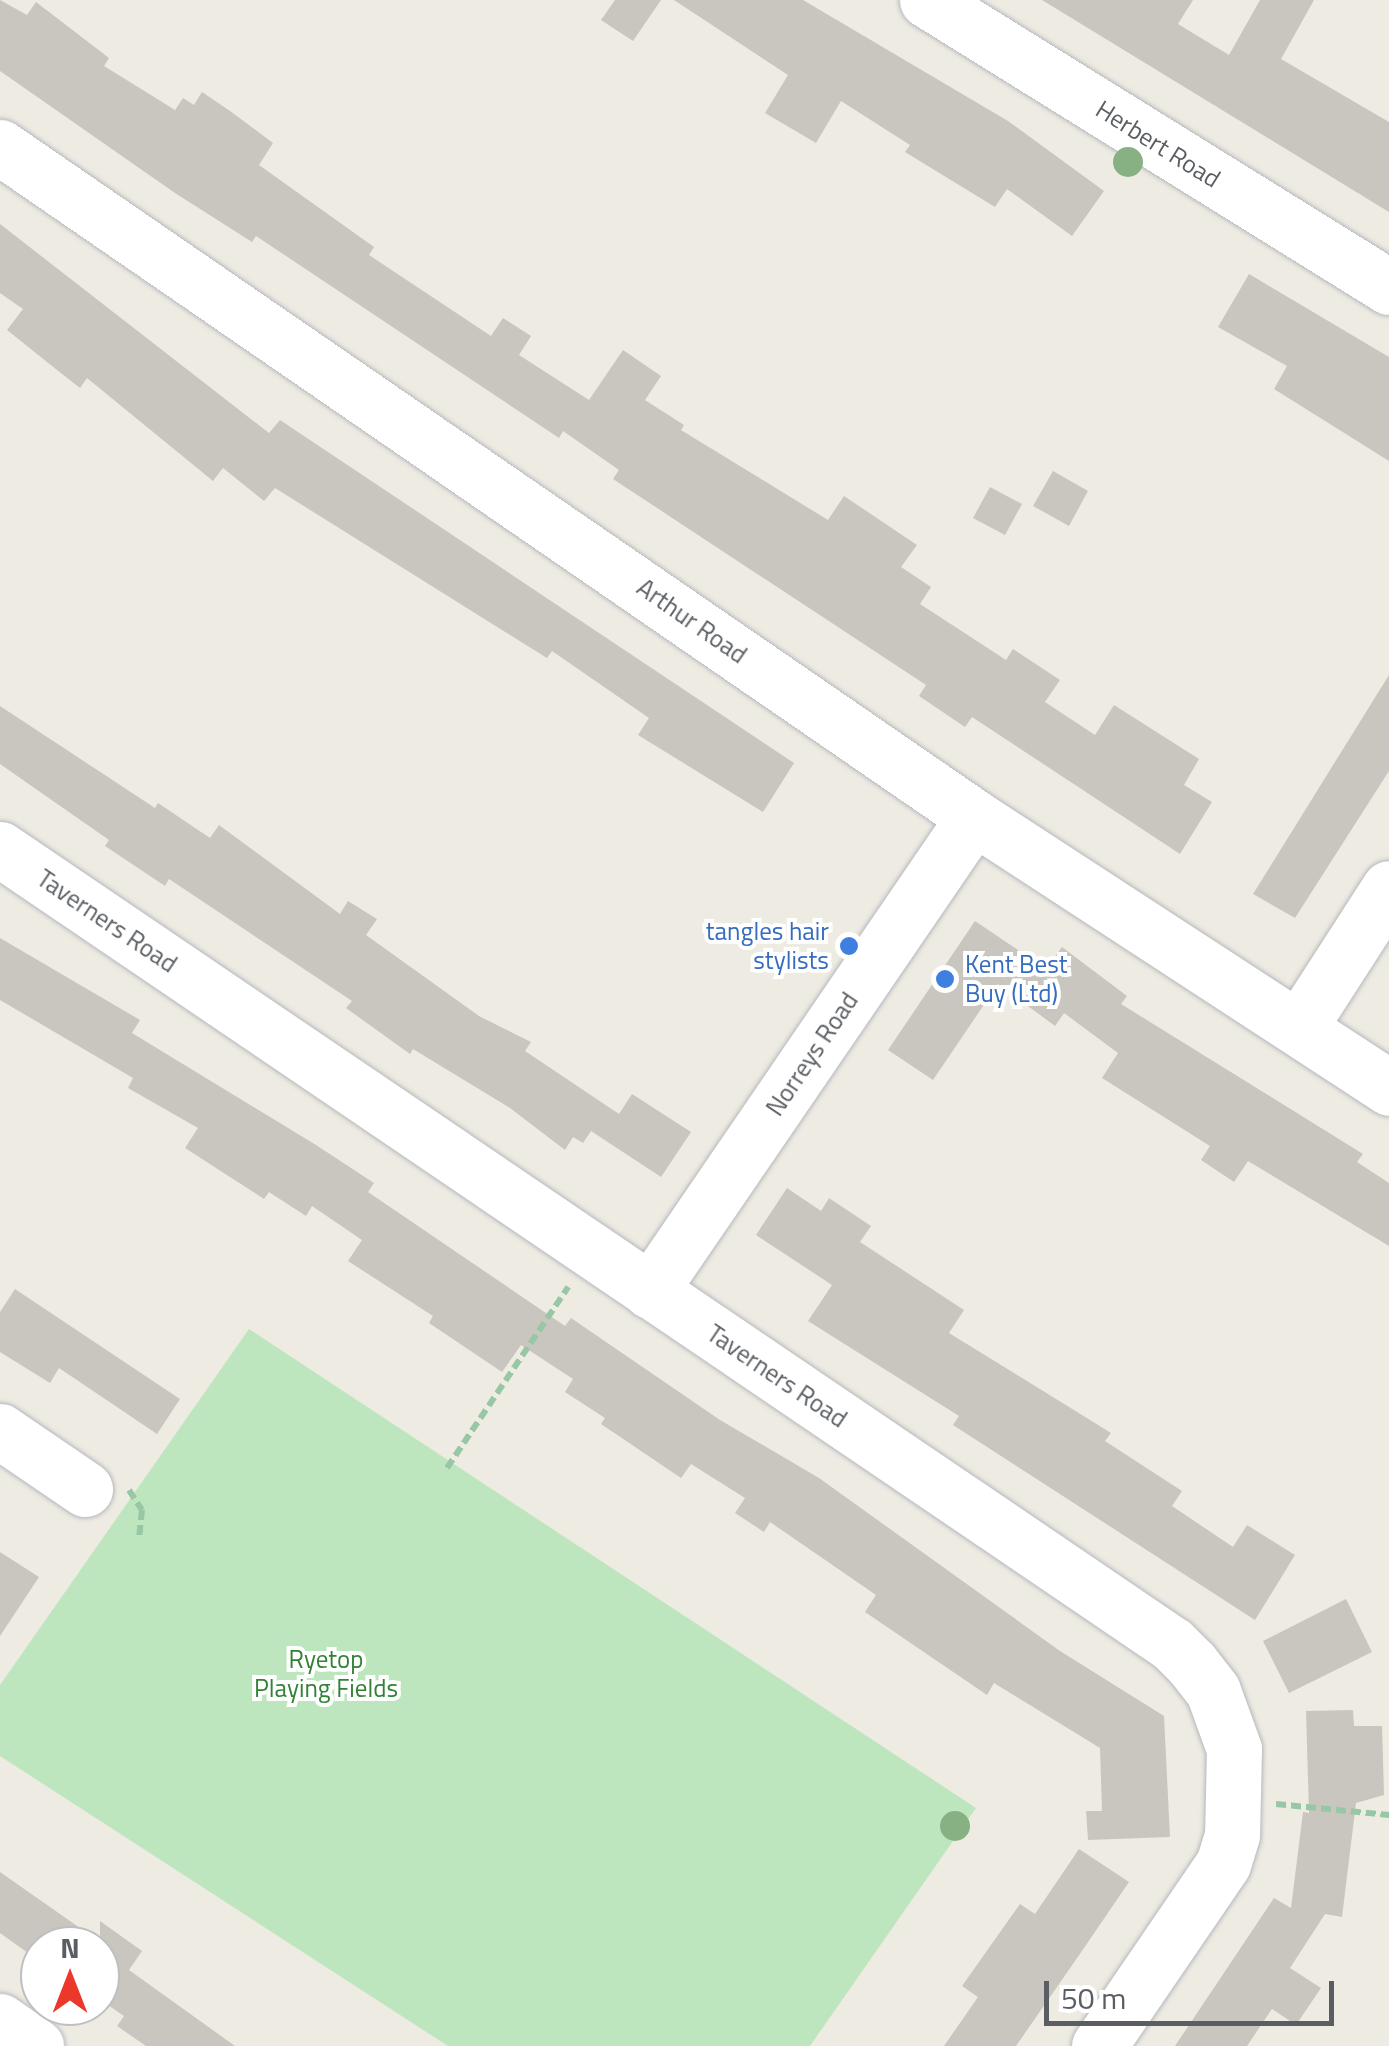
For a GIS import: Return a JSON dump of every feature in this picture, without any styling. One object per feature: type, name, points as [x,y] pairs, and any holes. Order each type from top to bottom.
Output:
[{"type":"street","name":"Herbert Road","points":[[927,0],[1389,287]]},
{"type":"street","name":"Arthur Road","points":[[0,147],[974,818],[1300,1026],[1389,1088]]},
{"type":"street","name":"Norreys Road","points":[[650,1291],[974,818]]},
{"type":"street","name":"Taverners Road","points":[[0,849],[1172,1644],[1213,1691],[1224,1716],[1237,1800],[1223,1864],[1099,2046]]},
{"type":"street","points":[[1300,1026],[1389,888]]},
{"type":"street","points":[[0,1431],[85,1489]]},
{"type":"street","points":[[0,2022],[36,2046]]},
{"type":"path","points":[[448,1468],[591,1252]]},
{"type":"path","points":[[1237,1800],[1389,1815]]},
{"type":"green space","name":"Ryetop Playing Fields","points":[[249,1329],[976,1808],[810,2046],[448,2046],[0,1756],[0,1685]]},
{"type":"building","points":[[0,0],[27,15],[36,2],[109,58],[104,66],[175,110],[183,98],[194,105],[202,92],[230,111],[273,143],[259,165],[374,247],[369,255],[491,336],[503,318],[531,336],[519,355],[589,400],[623,350],[661,376],[645,400],[684,425],[681,430],[828,520],[844,496],[917,545],[901,567],[931,587],[920,604],[1006,660],[1013,649],[1060,680],[1045,702],[1095,735],[1114,705],[1199,759],[1184,785],[1212,802],[1180,854],[972,717],[965,727],[919,696],[926,685],[613,479],[619,470],[563,431],[559,438],[256,236],[252,242],[175,193],[0,71]]},
{"type":"building","points":[[615,0],[661,0],[633,41],[601,20]]},
{"type":"building","points":[[674,0],[803,0],[1008,121],[1104,191],[1072,236],[1007,189],[995,207],[905,152],[910,145],[841,101],[816,143],[765,113],[788,75]]},
{"type":"building","points":[[1042,0],[1193,0],[1178,24],[1229,55],[1260,0],[1314,0],[1281,59],[1389,122],[1389,212]]},
{"type":"building","points":[[0,224],[269,433],[280,420],[794,763],[763,812],[638,735],[649,718],[552,651],[547,658],[275,488],[264,501],[223,468],[213,481],[87,378],[80,388],[7,330],[23,309],[0,293]]},
{"type":"building","points":[[1249,274],[1389,357],[1389,461],[1274,389],[1287,366],[1218,327]]},
{"type":"building","points":[[1053,471],[1088,491],[1069,526],[1033,506]]},
{"type":"building","points":[[990,487],[1022,504],[1005,535],[973,518]]},
{"type":"building","points":[[1389,675],[1389,771],[1295,918],[1253,894]]},
{"type":"building","points":[[0,706],[155,808],[158,803],[210,838],[219,825],[340,914],[348,901],[377,919],[366,935],[479,1016],[531,1042],[525,1051],[619,1114],[632,1094],[691,1132],[661,1177],[591,1131],[583,1143],[573,1137],[565,1150],[510,1108],[413,1049],[410,1054],[346,1008],[352,1001],[169,879],[165,886],[105,846],[109,840],[0,764]]},
{"type":"building","points":[[975,921],[1046,969],[1062,947],[1127,996],[1121,1004],[1363,1154],[1357,1162],[1389,1183],[1389,1246],[1248,1161],[1234,1182],[1201,1160],[1210,1146],[1102,1078],[1118,1053],[1064,1013],[1055,1026],[998,984],[933,1080],[888,1050]]},
{"type":"building","points":[[0,938],[140,1020],[132,1033],[374,1183],[368,1192],[565,1326],[571,1318],[720,1420],[819,1478],[1060,1651],[1164,1716],[1170,1837],[1088,1840],[1086,1811],[1102,1811],[1100,1748],[994,1683],[987,1695],[865,1612],[876,1595],[770,1522],[764,1532],[735,1513],[745,1498],[691,1464],[681,1478],[601,1424],[605,1418],[565,1392],[573,1379],[521,1345],[502,1372],[429,1323],[433,1316],[348,1261],[362,1240],[312,1206],[306,1216],[269,1192],[264,1199],[185,1148],[198,1128],[128,1088],[133,1078],[0,1000]]},
{"type":"building","points":[[787,1188],[821,1211],[829,1198],[871,1226],[860,1242],[964,1310],[949,1333],[1111,1433],[1105,1441],[1182,1491],[1172,1506],[1233,1547],[1247,1525],[1295,1555],[1255,1620],[953,1425],[959,1416],[808,1321],[832,1285],[756,1235]]},
{"type":"building","points":[[15,1289],[180,1399],[157,1434],[59,1368],[50,1383],[0,1352],[0,1312]]},
{"type":"building","points":[[0,1552],[39,1577],[0,1636]]},
{"type":"building","points":[[1346,1599],[1372,1652],[1289,1693],[1263,1641]]},
{"type":"building","points":[[1353,1710],[1354,1726],[1382,1726],[1384,1795],[1356,1803],[1342,1917],[1325,1914],[1290,1968],[1321,1988],[1296,2025],[1272,2009],[1247,2046],[1175,2046],[1274,1898],[1291,1908],[1303,1812],[1309,1813],[1306,1711]]},
{"type":"building","points":[[1079,1849],[1129,1882],[1084,1948],[1016,2046],[944,2046],[978,1997],[962,1986],[1020,1904],[1035,1914]]},
{"type":"building","points":[[0,1872],[77,1926],[20,1926],[20,1947],[0,1933]]},
{"type":"building","points":[[120,1935],[142,1951],[129,1970],[235,2046],[146,2046],[117,2026],[124,2016],[120,2013]]},
{"type":"place","name":"tangles hair stylists","points":[[849,946]]},
{"type":"place","name":"Kent Best Buy (Ltd)","points":[[945,979]]}]
